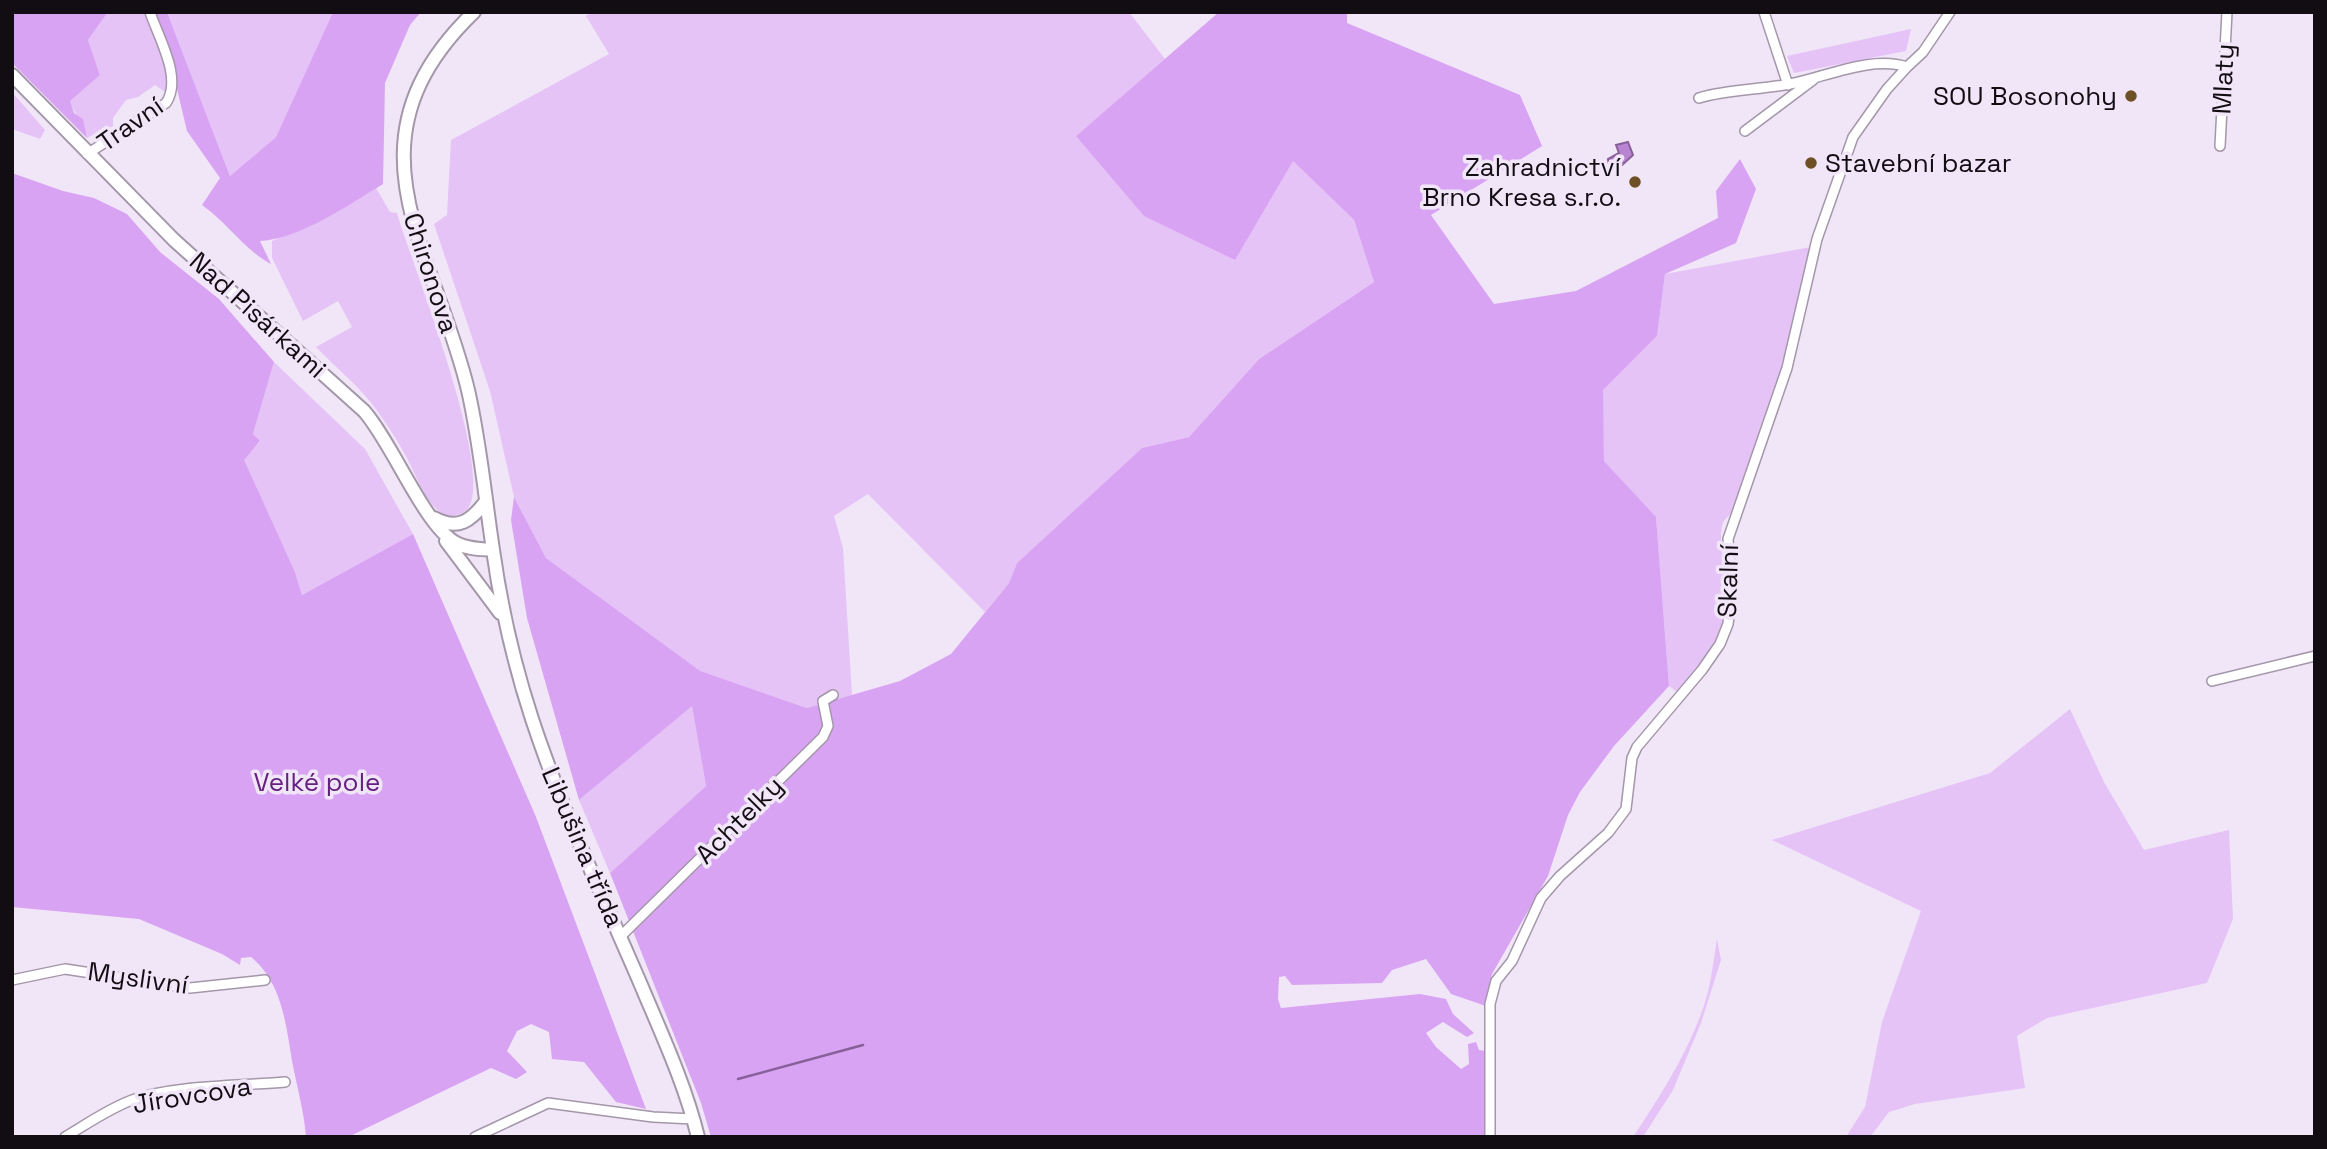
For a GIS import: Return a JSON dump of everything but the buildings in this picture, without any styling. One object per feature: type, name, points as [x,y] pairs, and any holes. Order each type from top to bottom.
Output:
[{"type":"street","name":"Travní","points":[[87,154],[166,103],[171,95],[172,76],[150,12]]},
{"type":"street","name":"Chironova","points":[[474,12],[444,47],[423,82],[407,129],[404,167],[410,218],[467,387],[493,550]]},
{"type":"street","points":[[1764,12],[1788,85]]},
{"type":"street","name":"Skalní","points":[[1490,1137],[1490,1004],[1496,981],[1512,961],[1541,898],[1560,876],[1608,833],[1626,809],[1632,758],[1637,747],[1702,670],[1720,644],[1732,608],[1728,539],[1787,368],[1817,239],[1853,137],[1887,89],[1923,52],[1950,12]]},
{"type":"street","name":"Mlaty","points":[[2220,146],[2227,12]]},
{"type":"street","points":[[1699,98],[1716,93],[1788,85],[1887,62],[1907,67]]},
{"type":"street","name":"Nad Pisárkami","points":[[12,75],[87,154],[227,289],[364,411],[388,442],[429,515],[456,543],[493,550]]},
{"type":"street","points":[[1745,131],[1814,78]]},
{"type":"street","points":[[429,515],[446,524],[460,524],[471,519],[486,501]]},
{"type":"street","points":[[429,515],[492,600],[507,626]]},
{"type":"street","name":"Libušina třída","points":[[493,550],[507,626],[522,686],[545,757],[668,1049],[698,1137]]},
{"type":"street","points":[[2212,681],[2315,656]]},
{"type":"street","name":"Achtelky","points":[[620,937],[823,737],[828,726],[823,701],[833,695]]},
{"type":"street","name":"Myslivní","points":[[12,980],[65,969],[190,988],[265,980]]},
{"type":"street","name":"Jírovcova","points":[[65,1137],[135,1099],[285,1082]]},
{"type":"street","points":[[475,1137],[548,1103],[693,1119]]},
{"type":"shaded area","points":[[108,12],[148,12],[169,77],[168,94],[155,85],[138,97],[126,100],[113,118],[113,126],[87,138],[69,101],[100,75],[88,40]]},
{"type":"shaded area","points":[[167,12],[333,12],[276,137],[230,176]]},
{"type":"shaded area","points":[[592,12],[1129,12],[1165,59],[1076,136],[1293,161],[1354,220],[1374,282],[1259,359],[1189,437],[1142,448],[1017,563],[1009,583],[985,612],[868,494],[834,516],[843,548],[852,695],[807,708],[700,672],[546,558],[514,497],[490,391],[434,224],[447,215],[451,140],[609,54],[586,16]]},
{"type":"shaded area","points":[[1911,29],[1906,51],[1794,73],[1787,56]]},
{"type":"shaded area","points":[[12,92],[45,130],[40,139],[12,129]]},
{"type":"shaded area","points":[[1628,142],[1633,155],[1619,168],[1609,166],[1608,159],[1619,153],[1616,145]]},
{"type":"shaded area","points":[[376,188],[390,212],[397,213],[434,320],[463,418],[472,461],[473,494],[464,512],[455,516],[446,515],[434,506],[398,443],[371,403],[316,347],[352,327],[338,301],[303,321],[272,258],[272,241],[324,219]]},
{"type":"shaded area","points":[[1811,247],[1784,363],[1734,510],[1723,523],[1721,542],[1729,604],[1725,626],[1708,657],[1677,692],[1669,686],[1656,518],[1604,461],[1602,390],[1657,336],[1665,274]]},
{"type":"shaded area","points":[[274,362],[365,449],[413,534],[302,595],[295,572],[243,460],[260,442],[253,434]]},
{"type":"shaded area","points":[[692,705],[706,786],[610,873],[579,800]]},
{"type":"shaded area","points":[[2070,709],[2104,782],[2144,850],[2229,830],[2233,919],[2207,983],[2047,1018],[2017,1036],[2025,1088],[1915,1104],[1889,1112],[1870,1137],[1846,1137],[1865,1107],[1882,1022],[1921,911],[1772,840],[1990,773]]},
{"type":"shaded area","points":[[1717,939],[1721,960],[1701,1023],[1673,1090],[1643,1137],[1633,1137],[1686,1049],[1708,992]]},
{"type":"green space","points":[[12,12],[108,12],[88,40],[100,75],[70,101],[74,113],[83,119],[87,138],[12,63]]},
{"type":"green space","points":[[152,12],[167,12],[230,176],[276,137],[333,12],[421,12],[410,25],[385,83],[383,184],[308,227],[275,239],[260,241],[271,264],[261,258],[202,205],[220,178],[187,131],[177,89]]},
{"type":"green space","points":[[1219,12],[1347,12],[1347,23],[1520,95],[1542,146],[1431,215],[1494,304],[1576,291],[1718,218],[1716,191],[1740,159],[1756,189],[1736,243],[1665,274],[1657,336],[1603,390],[1604,461],[1656,517],[1669,686],[1614,746],[1580,792],[1568,815],[1548,876],[1492,974],[1486,1006],[1451,994],[1426,959],[1392,970],[1382,983],[1292,985],[1285,976],[1279,977],[1278,999],[1281,1008],[1420,994],[1446,999],[1453,1014],[1474,1033],[1467,1037],[1443,1022],[1426,1033],[1436,1047],[1461,1069],[1469,1064],[1468,1044],[1476,1042],[1479,1050],[1486,1051],[1484,1137],[711,1137],[701,1103],[610,873],[706,786],[692,706],[579,800],[527,618],[511,520],[514,497],[546,558],[700,671],[807,708],[900,681],[951,654],[1009,583],[1017,563],[1142,448],[1189,437],[1259,359],[1374,282],[1354,220],[1293,161],[1235,260],[1144,216],[1076,136]]},
{"type":"green space","name":"Velké pole","points":[[12,173],[63,191],[94,198],[127,214],[160,252],[219,299],[274,362],[253,434],[260,441],[244,460],[295,572],[302,595],[413,534],[536,817],[646,1109],[616,1102],[584,1062],[552,1059],[549,1032],[531,1024],[517,1031],[507,1051],[527,1072],[516,1079],[491,1068],[348,1137],[306,1137],[281,1005],[270,979],[251,957],[241,958],[240,965],[222,954],[139,919],[12,907]]},
{"type":"waterway","points":[[738,1079],[863,1045]]},
{"type":"place","name":"SOU Bosonohy","points":[[2131,96]]},
{"type":"place","name":"Stavební bazar","points":[[1811,163]]},
{"type":"place","name":"Zahradnictví Brno Kresa s.r.o.","points":[[1635,182]]}]
